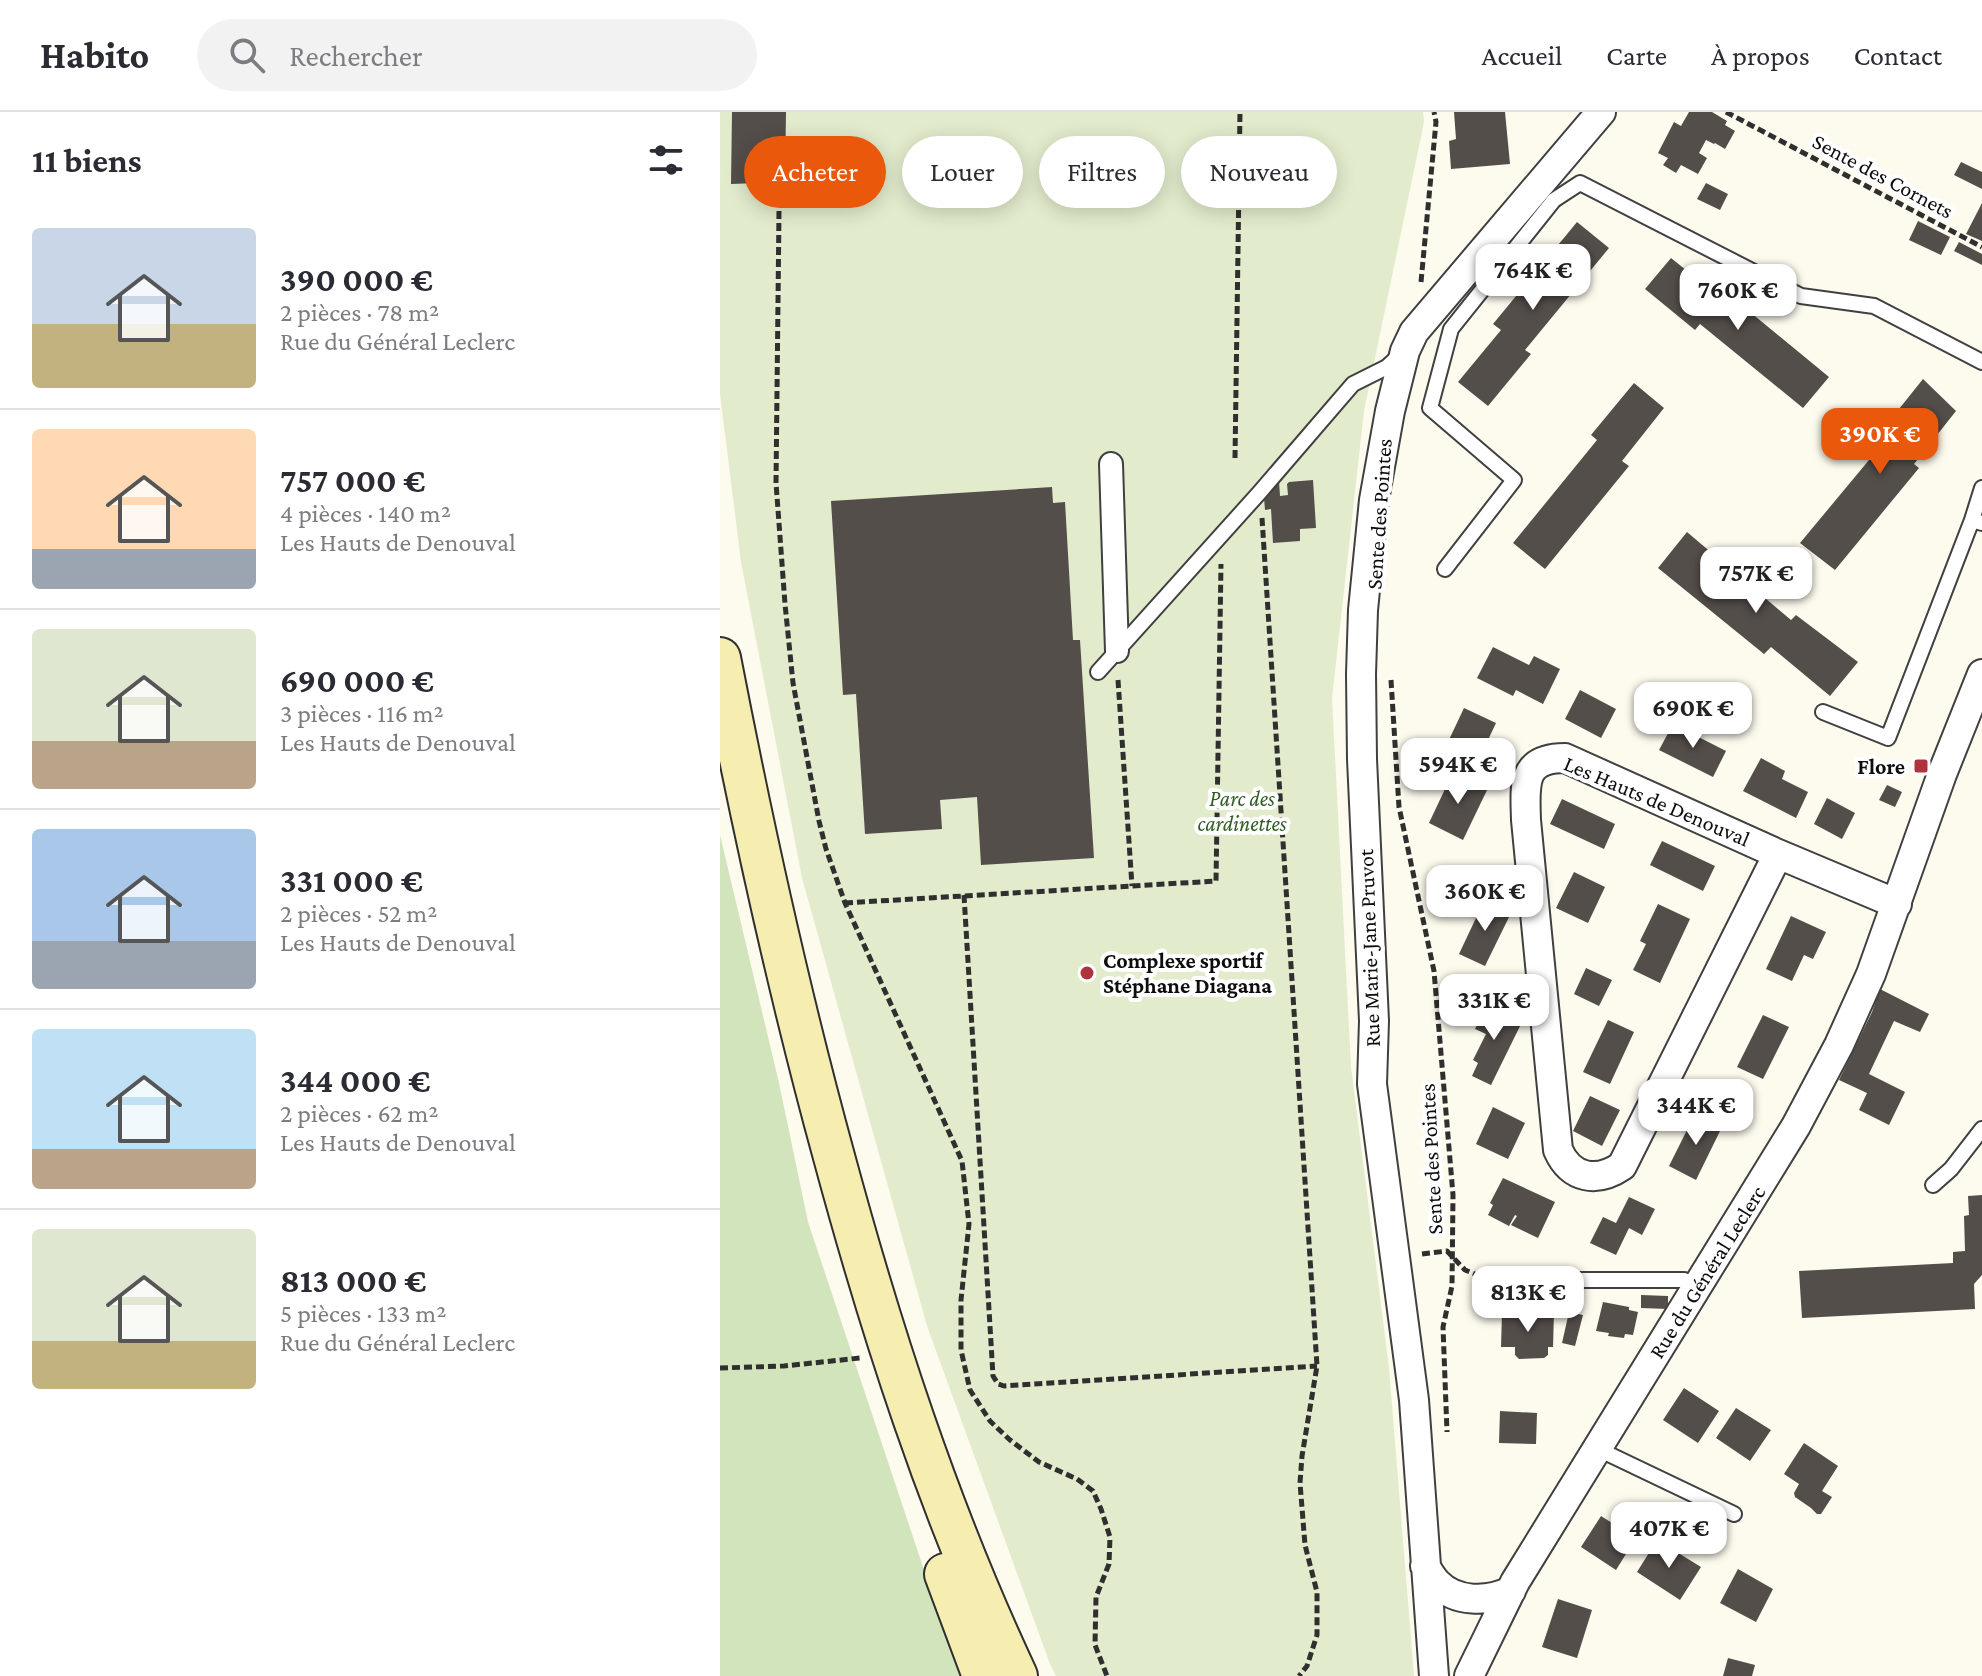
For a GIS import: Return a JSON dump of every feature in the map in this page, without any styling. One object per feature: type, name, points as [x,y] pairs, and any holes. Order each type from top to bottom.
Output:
[{"type":"main road","points":[[720,658],[786,972],[855,1236],[891,1355],[934,1476],[969,1567],[1017,1676]]},
{"type":"main road","points":[[720,749],[779,1019],[842,1255],[937,1553],[983,1676]]},
{"type":"street","points":[[1409,341],[1601,112]]},
{"type":"street","name":"Rue Marie-Jane Pruvot","points":[[1409,341],[1390,411],[1374,500],[1364,596],[1362,759],[1374,1021],[1372,1084],[1414,1400],[1434,1676]]},
{"type":"street","points":[[1111,464],[1117,651]]},
{"type":"street","name":"Rue du Général Leclerc","points":[[1469,1676],[1511,1591],[1796,1126],[1832,1058],[1871,974],[1942,774],[1982,674]]},
{"type":"street","name":"Les Hauts de Denouval","points":[[1778,854],[1622,1166],[1604,1175],[1577,1173],[1563,1161],[1558,1150],[1526,820],[1525,787],[1529,772],[1536,764],[1565,758],[1897,904]]},
{"type":"street","points":[[1425,1566],[1436,1582],[1458,1596],[1487,1599],[1511,1591]]},
{"type":"lane","points":[[1445,569],[1514,480],[1430,408],[1451,329],[1554,200],[1580,183],[1801,296],[1874,306],[1982,362]]},
{"type":"lane","points":[[1098,672],[1353,384],[1387,367],[1409,341]]},
{"type":"lane","points":[[1823,712],[1888,738],[1977,522],[1982,488]]},
{"type":"lane","points":[[1933,1185],[1951,1169],[1982,1129]]},
{"type":"lane","points":[[1491,1280],[1684,1280],[1697,1288]]},
{"type":"lane","points":[[1598,1449],[1734,1514]]},
{"type":"path","points":[[1235,458],[1240,112]]},
{"type":"path","points":[[1421,291],[1436,122],[1434,112]]},
{"type":"path","name":"Sente des Cornets","points":[[1726,112],[1982,247]]},
{"type":"path","points":[[779,211],[776,483],[793,683],[826,849],[845,903],[962,1161],[969,1224],[961,1300],[961,1350],[970,1390],[1000,1431],[1039,1462],[1077,1479],[1093,1491],[1101,1509],[1110,1537],[1109,1564],[1096,1597],[1095,1645],[1107,1676]]},
{"type":"path","points":[[1260,492],[1317,1366],[1300,1483],[1305,1545],[1317,1592],[1317,1635],[1307,1666],[1299,1676]]},
{"type":"path","points":[[845,903],[1216,881],[1222,535]]},
{"type":"path","points":[[1117,651],[1132,886]]},
{"type":"path","name":"Sente des Pointes","points":[[1390,665],[1399,807],[1434,971],[1453,1195],[1452,1286],[1443,1327],[1447,1438]]},
{"type":"path","points":[[964,895],[995,1381],[1004,1386],[1317,1366]]},
{"type":"path","points":[[1395,1257],[1447,1251],[1465,1270],[1491,1280]]},
{"type":"path","points":[[720,1368],[784,1366],[873,1357]]},
{"type":"green space","name":"Complexe sportif Stéphane Diagana","points":[[720,112],[1423,112],[1424,122],[1364,411],[1332,698],[1351,1067],[1389,1368],[1414,1676],[1056,1676],[927,1326],[802,878],[741,562],[720,394]]},
{"type":"green space","points":[[720,835],[779,1083],[808,1222],[924,1570],[967,1676],[720,1676]]},
{"type":"building","points":[[732,112],[786,112],[786,136],[744,136],[744,184],[731,184]]},
{"type":"building","points":[[1454,112],[1505,112],[1510,164],[1451,169],[1449,141],[1456,139]]},
{"type":"building","points":[[1689,112],[1712,112],[1727,121],[1725,125],[1735,131],[1725,149],[1706,140],[1699,153],[1707,158],[1698,174],[1681,165],[1676,173],[1663,165],[1668,158],[1658,153],[1674,122],[1681,126]]},
{"type":"building","points":[[1961,162],[1982,172],[1982,189],[1954,175]]},
{"type":"building","points":[[1706,183],[1728,194],[1720,210],[1697,199]]},
{"type":"building","points":[[1982,203],[1982,241],[1966,234]]},
{"type":"building","points":[[1918,221],[1950,237],[1941,255],[1909,240]]},
{"type":"building","points":[[1577,222],[1609,248],[1525,350],[1531,354],[1488,406],[1458,382],[1501,330],[1493,324]]},
{"type":"building","points":[[1959,242],[1982,254],[1982,265],[1954,251]]},
{"type":"building","points":[[1671,258],[1722,299],[1727,293],[1829,377],[1803,408],[1700,324],[1695,330],[1645,289]]},
{"type":"building","points":[[1923,379],[1956,411],[1914,464],[1919,468],[1835,570],[1800,543],[1884,442],[1879,434]]},
{"type":"building","points":[[1634,383],[1664,408],[1622,461],[1629,466],[1545,569],[1513,543],[1597,440],[1591,435]]},
{"type":"building","points":[[1313,480],[1316,528],[1300,529],[1300,541],[1273,543],[1271,509],[1265,510],[1264,498],[1279,481],[1280,496],[1288,495],[1289,482]]},
{"type":"building","points":[[1052,487],[1053,503],[1065,502],[1073,640],[1080,640],[1094,858],[981,865],[977,797],[940,800],[942,829],[865,834],[856,694],[843,695],[831,501]]},
{"type":"building","points":[[1687,532],[1791,620],[1796,615],[1858,662],[1830,696],[1771,647],[1764,654],[1658,568]]},
{"type":"building","points":[[1493,647],[1529,665],[1534,656],[1560,669],[1543,704],[1516,690],[1513,696],[1477,678]]},
{"type":"building","points":[[1580,690],[1616,709],[1601,738],[1565,719]]},
{"type":"building","points":[[1464,708],[1496,723],[1479,759],[1447,744]]},
{"type":"building","points":[[1673,724],[1726,751],[1713,777],[1659,750]]},
{"type":"building","points":[[1761,758],[1785,771],[1782,779],[1808,792],[1796,818],[1743,791]]},
{"type":"building","points":[[1453,772],[1488,788],[1463,840],[1429,823]]},
{"type":"building","points":[[1887,785],[1902,792],[1895,807],[1879,800]]},
{"type":"building","points":[[1827,798],[1855,813],[1842,839],[1814,824]]},
{"type":"building","points":[[1562,799],[1615,824],[1604,849],[1550,824]]},
{"type":"building","points":[[1662,841],[1715,866],[1703,891],[1650,865]]},
{"type":"building","points":[[1574,872],[1605,887],[1588,923],[1556,908]]},
{"type":"building","points":[[1484,901],[1511,913],[1485,966],[1459,954]]},
{"type":"building","points":[[1658,904],[1690,919],[1660,983],[1633,970],[1646,944],[1640,941]]},
{"type":"building","points":[[1791,916],[1826,932],[1813,959],[1804,955],[1792,981],[1766,969]]},
{"type":"building","points":[[1586,968],[1612,980],[1599,1006],[1574,994]]},
{"type":"building","points":[[1880,989],[1929,1014],[1920,1032],[1894,1021],[1869,1074],[1905,1092],[1889,1125],[1859,1110],[1867,1093],[1839,1080]]},
{"type":"building","points":[[1487,1005],[1523,1020],[1491,1085],[1472,1076],[1478,1063],[1473,1060],[1486,1034],[1475,1029]]},
{"type":"building","points":[[1763,1015],[1789,1027],[1763,1079],[1737,1067]]},
{"type":"building","points":[[1608,1020],[1634,1032],[1610,1084],[1583,1072]]},
{"type":"building","points":[[1590,1096],[1620,1110],[1602,1146],[1573,1131]]},
{"type":"building","points":[[1493,1107],[1525,1123],[1508,1159],[1476,1144]]},
{"type":"building","points":[[1695,1114],[1722,1127],[1696,1180],[1669,1166]]},
{"type":"building","points":[[1503,1178],[1555,1202],[1538,1238],[1511,1225],[1515,1215],[1509,1226],[1488,1215],[1493,1205],[1490,1203]]},
{"type":"building","points":[[1982,1195],[1982,1275],[1974,1284],[1975,1309],[1802,1318],[1799,1271],[1953,1263],[1953,1252],[1965,1251],[1964,1216],[1969,1215],[1968,1196]]},
{"type":"building","points":[[1629,1197],[1655,1209],[1642,1235],[1629,1228],[1616,1255],[1590,1243],[1603,1217],[1616,1223]]},
{"type":"building","points":[[1641,1295],[1668,1296],[1668,1309],[1641,1308]]},
{"type":"building","points":[[1603,1302],[1638,1312],[1633,1335],[1625,1334],[1624,1338],[1596,1331]]},
{"type":"building","points":[[1554,1312],[1553,1347],[1548,1347],[1548,1355],[1544,1358],[1519,1359],[1515,1355],[1515,1347],[1501,1347],[1502,1313]]},
{"type":"building","points":[[1569,1312],[1583,1315],[1575,1346],[1562,1343]]},
{"type":"building","points":[[1684,1388],[1719,1411],[1698,1443],[1663,1420]]},
{"type":"building","points":[[1736,1408],[1771,1430],[1750,1461],[1716,1438]]},
{"type":"building","points":[[1500,1411],[1537,1413],[1536,1444],[1499,1443]]},
{"type":"building","points":[[1804,1443],[1838,1466],[1822,1491],[1832,1497],[1821,1514],[1795,1497],[1799,1484],[1784,1474]]},
{"type":"building","points":[[1601,1516],[1636,1538],[1616,1570],[1581,1547]]},
{"type":"building","points":[[1657,1540],[1701,1567],[1680,1600],[1637,1572]]},
{"type":"building","points":[[1738,1569],[1773,1589],[1756,1622],[1720,1603]]},
{"type":"building","points":[[1558,1599],[1592,1610],[1577,1658],[1542,1647]]},
{"type":"building","points":[[1728,1658],[1755,1665],[1752,1676],[1723,1676]]},
{"type":"place","name":"Flore","points":[[1921,766]]},
{"type":"place","name":"Complexe sportif Stéphane Diagana","points":[[1087,973]]},
{"type":"park label","name":"Parc des cardinettes","points":[[1242,810]]}]
